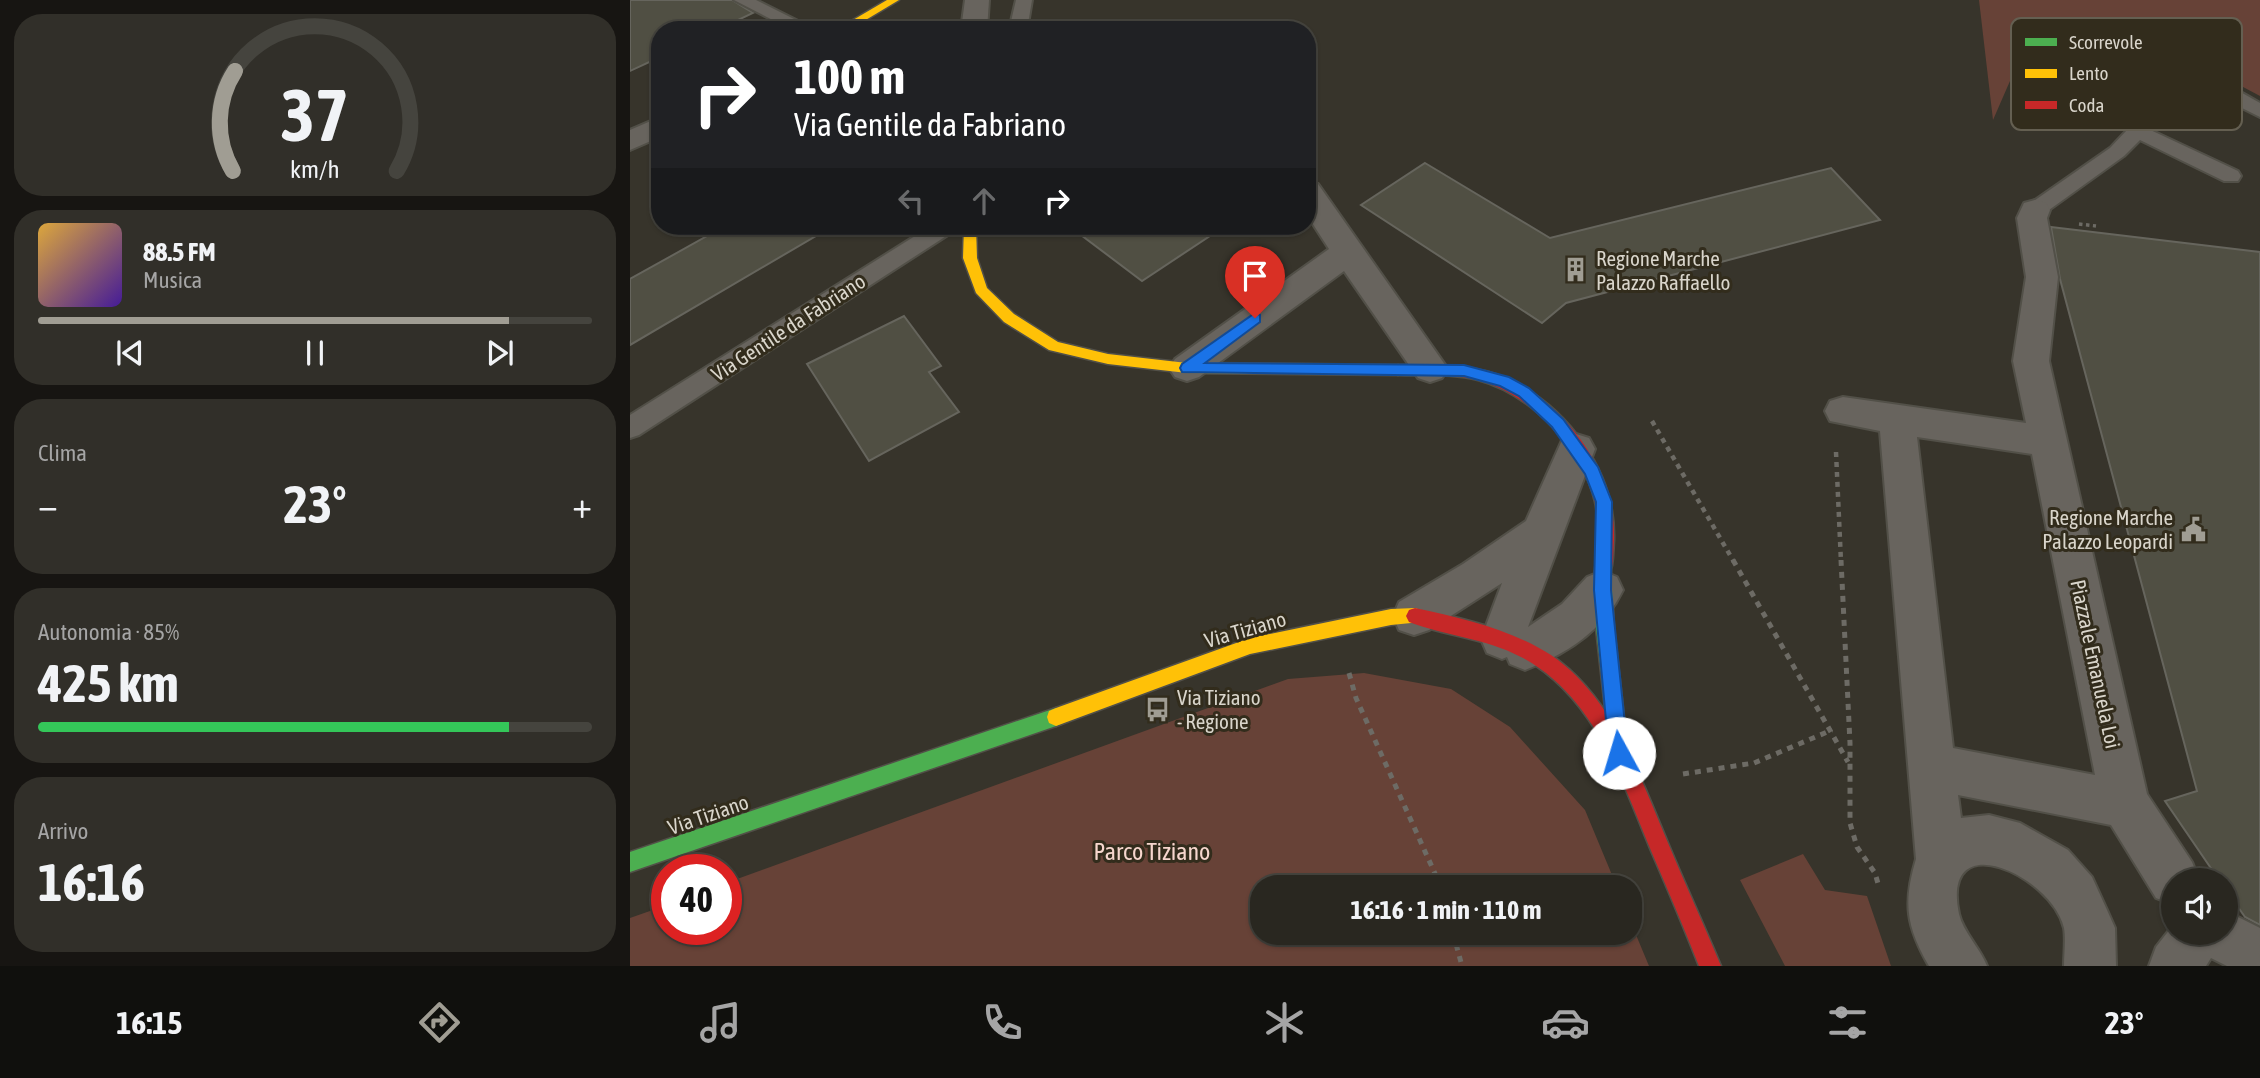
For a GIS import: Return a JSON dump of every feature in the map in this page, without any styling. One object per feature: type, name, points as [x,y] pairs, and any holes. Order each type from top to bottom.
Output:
[{"type":"street","points":[[857,21],[894,0]]},
{"type":"street","points":[[975,21],[977,0]]},
{"type":"street","points":[[630,141],[651,130]]},
{"type":"street","points":[[1316,204],[1392,319],[1430,369]]},
{"type":"street","name":"Piazzale Emanuela Loi","points":[[2035,210],[2032,218],[2042,277],[2031,361],[2125,804],[2166,868]]},
{"type":"street","points":[[970,235],[970,258],[981,290],[1009,318],[1054,346],[1108,359],[1187,368],[1430,369],[1484,374],[1524,392],[1543,407],[1592,471],[1604,502],[1602,590],[1619,753]]},
{"type":"street","points":[[1187,368],[1349,251]]},
{"type":"street","points":[[1843,411],[2050,442]]},
{"type":"street","points":[[1897,419],[1941,859]]},
{"type":"street","points":[[1513,645],[1541,533],[1576,449]]},
{"type":"street","points":[[1415,616],[1541,533]]},
{"type":"street","points":[[1513,645],[1567,627],[1587,610],[1602,590]]},
{"type":"street","name":"Via Tiziano","points":[[630,862],[1000,738],[1250,646],[1336,627],[1415,616],[1475,629],[1513,645],[1561,674],[1593,710],[1619,753],[1710,966]]},
{"type":"street","points":[[1932,767],[2125,804]]},
{"type":"street","points":[[1961,966],[1938,932],[1932,905],[1932,880],[1941,859],[1958,844],[1979,838],[2005,841],[2031,852],[2056,871],[2075,895],[2089,923],[2101,961]]},
{"type":"street","points":[[2238,944],[2260,955]]},
{"type":"street","points":[[2175,966],[2190,945]]},
{"type":"lane","points":[[742,0],[788,21]]},
{"type":"lane","points":[[1020,21],[1024,0]]},
{"type":"lane","points":[[2242,101],[2260,110]]},
{"type":"lane","points":[[2035,210],[2108,159],[2137,131],[2231,177]]},
{"type":"lane","name":"Via Gentile da Fabriano","points":[[630,428],[932,235]]},
{"type":"path","points":[[1652,421],[1848,762]]},
{"type":"path","points":[[1835,446],[1852,835],[1875,873],[1880,894]]},
{"type":"path","points":[[1336,627],[1356,698],[1436,875]]},
{"type":"path","points":[[1630,782],[1754,763],[1832,730]]},
{"type":"path","points":[[1456,945],[1462,966]]},
{"type":"green space","points":[[1979,0],[2260,0],[2260,96],[2242,86],[2242,18],[2011,18],[2011,79],[1993,120]]},
{"type":"green space","name":"Parco Tiziano","points":[[1364,673],[1451,689],[1510,727],[1585,810],[1612,875],[1250,875],[1250,945],[1640,945],[1649,966],[630,966],[630,918],[651,911],[651,945],[742,945],[742,877],[1288,679]]},
{"type":"green space","points":[[1803,854],[1825,890],[1867,896],[1891,966],[1785,966],[1740,880]]},
{"type":"building","points":[[630,0],[732,0],[753,13],[736,21],[651,21],[651,61],[630,71]]},
{"type":"building","name":"Regione Marche Palazzo Raffaello","points":[[1425,163],[1550,238],[1831,168],[1880,220],[1566,303],[1542,323],[1361,205]]},
{"type":"building","name":"Regione Marche Palazzo Leopardi","points":[[2051,227],[2260,252],[2260,925],[2245,917],[2238,907],[2238,868],[2211,868],[2165,801],[2197,791],[2060,279]]},
{"type":"building","points":[[709,235],[818,235],[630,345],[630,279]]},
{"type":"building","points":[[1081,235],[1211,235],[1142,281]]},
{"type":"building","points":[[904,316],[941,366],[929,372],[959,412],[869,461],[807,364]]},
{"type":"traffic: fast","points":[[1603,571],[1605,628],[1618,744]]},
{"type":"traffic: fast","points":[[630,862],[1056,717]]},
{"type":"traffic: slow","points":[[857,21],[894,0]]},
{"type":"traffic: slow","points":[[970,235],[970,258],[981,290],[1009,318],[1054,346],[1108,359],[1187,368],[1398,370]]},
{"type":"traffic: slow","points":[[1056,717],[1250,646],[1391,617],[1415,616]]},
{"type":"traffic: jam","points":[[1398,370],[1453,371],[1484,376],[1522,394],[1558,424],[1574,442],[1597,481],[1605,509],[1603,571]]},
{"type":"traffic: jam","points":[[1415,616],[1473,630],[1511,643],[1545,662],[1577,690],[1604,727],[1625,767],[1710,966]]},
{"type":"place","name":"Regione Marche Palazzo Raffaello","points":[[1576,270]]},
{"type":"place","name":"Regione Marche Palazzo Leopardi","points":[[2193,529]]},
{"type":"place","name":"Via Tiziano - Regione","points":[[1157,709]]},
{"type":"route","points":[[1255,318],[1187,368],[1464,371],[1504,381],[1524,392],[1557,423],[1592,471],[1604,502],[1602,590],[1619,753]]}]
